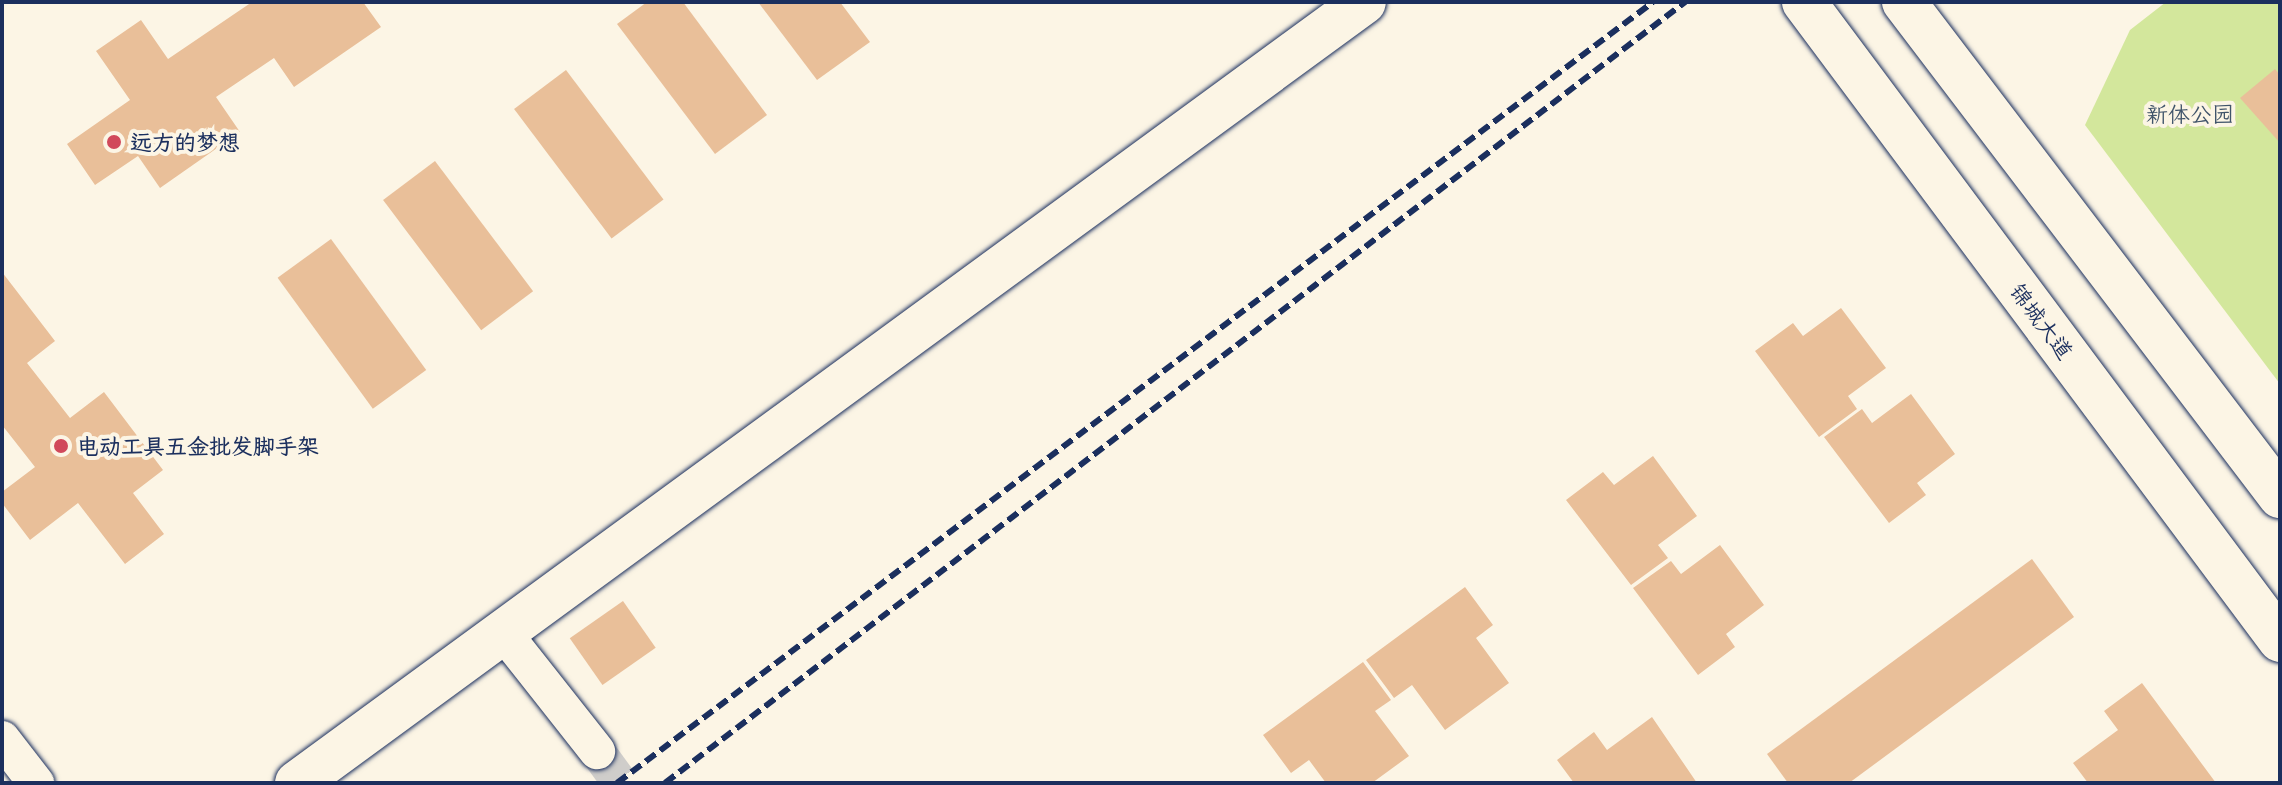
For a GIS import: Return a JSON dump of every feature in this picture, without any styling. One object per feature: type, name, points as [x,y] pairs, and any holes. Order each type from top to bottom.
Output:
[{"type":"main road","points":[[297,783],[1364,2]]},
{"type":"main road","name":"锦城大道","points":[[1804,2],[2280,640]]},
{"type":"main road","points":[[1904,2],[2280,496]]},
{"type":"street","points":[[503,632],[597,751]]},
{"type":"street","points":[[2,739],[36,783]]},
{"type":"green space","name":"新体公园","points":[[2166,2],[2280,2],[2280,384],[2085,125],[2130,30]]},
{"type":"building","points":[[252,2],[363,2],[381,27],[294,87],[274,58],[216,97],[240,132],[160,188],[138,156],[95,185],[67,144],[130,100],[96,51],[141,20],[168,59]]},
{"type":"building","points":[[647,2],[683,2],[767,115],[715,154],[617,24]]},
{"type":"building","points":[[758,2],[840,2],[870,42],[817,80]]},
{"type":"building","points":[[2275,69],[2280,75],[2280,143],[2240,98]]},
{"type":"building","points":[[566,70],[663,199],[612,238],[514,109]]},
{"type":"building","points":[[435,161],[533,291],[481,330],[383,200]]},
{"type":"building","points":[[331,239],[426,370],[373,409],[278,278]]},
{"type":"building","points":[[2,272],[55,341],[27,363],[70,418],[104,392],[163,470],[133,493],[164,534],[125,564],[78,503],[30,540],[2,503],[2,492],[35,467],[2,425]]},
{"type":"building","points":[[1841,308],[1886,368],[1848,396],[1857,409],[1819,437],[1755,351],[1793,323],[1803,336]]},
{"type":"building","points":[[1911,394],[1955,454],[1917,483],[1926,495],[1889,523],[1824,437],[1862,409],[1872,423]]},
{"type":"building","points":[[1653,456],[1697,516],[1658,545],[1668,558],[1631,585],[1566,500],[1603,472],[1614,485]]},
{"type":"building","points":[[1720,545],[1764,605],[1726,634],[1735,647],[1698,675],[1633,588],[1671,561],[1681,574]]},
{"type":"building","points":[[2032,559],[2074,617],[1849,783],[1788,783],[1767,754]]},
{"type":"building","points":[[1465,587],[1493,625],[1476,638],[1509,683],[1445,730],[1412,685],[1394,698],[1366,660]]},
{"type":"building","points":[[623,601],[656,648],[602,685],[570,638]]},
{"type":"building","points":[[1363,662],[1391,700],[1375,711],[1409,756],[1372,783],[1326,783],[1309,760],[1291,773],[1263,735]]},
{"type":"building","points":[[2142,683],[2216,783],[2088,783],[2073,763],[2118,730],[2104,711]]},
{"type":"building","points":[[1652,717],[1697,783],[1574,783],[1557,760],[1594,732],[1607,750]]},
{"type":"tunnel","points":[[597,751],[620,783]]},
{"type":"railway","points":[[617,783],[1653,2]]},
{"type":"railway","points":[[665,783],[1685,2]]},
{"type":"place","name":"远方的梦想","points":[[114,142]]},
{"type":"place","name":"电动工具五金批发脚手架","points":[[61,446]]}]
